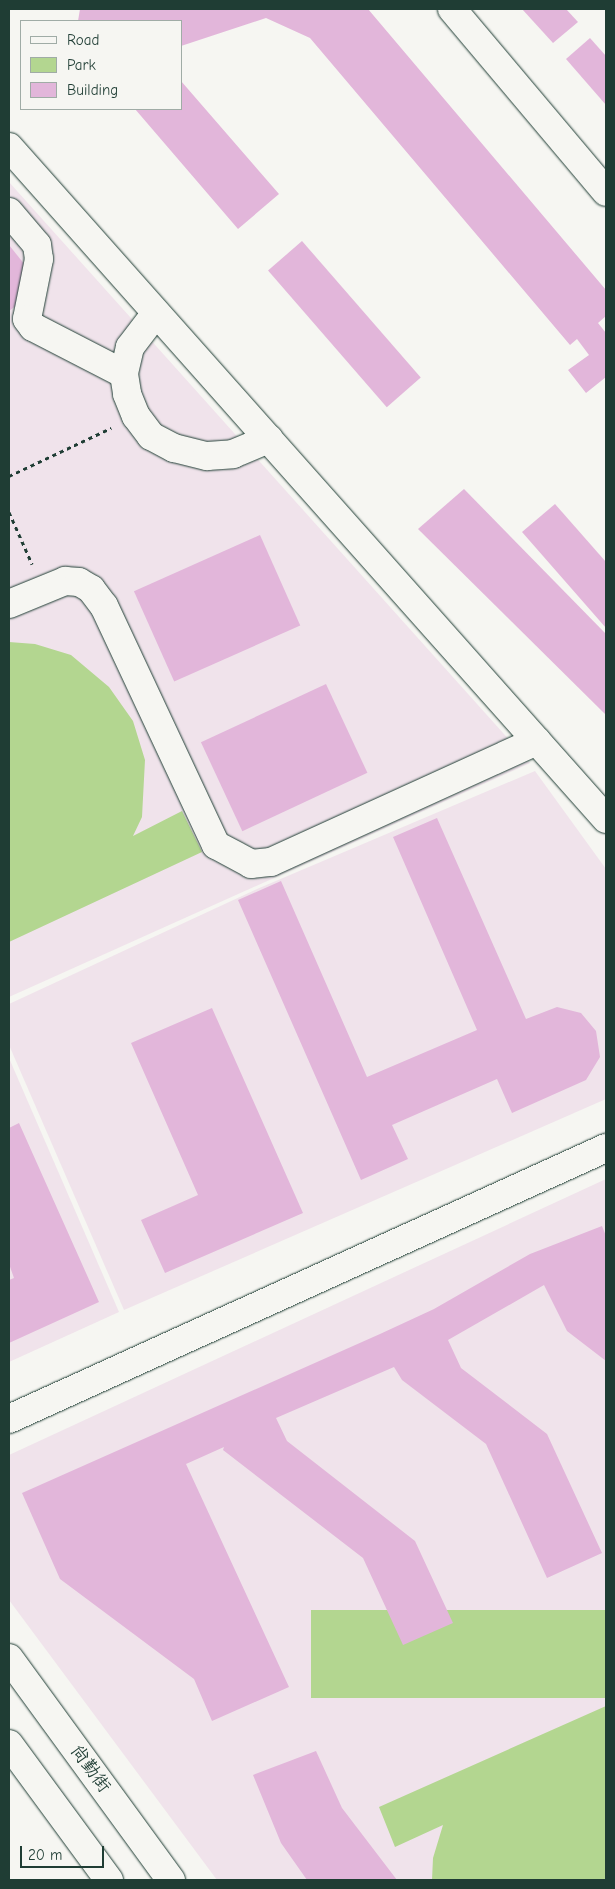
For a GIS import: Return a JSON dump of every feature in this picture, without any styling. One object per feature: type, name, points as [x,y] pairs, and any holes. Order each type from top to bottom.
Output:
[{"type":"street","points":[[452,9],[606,192]]},
{"type":"street","points":[[9,147],[606,819]]},
{"type":"street","points":[[9,212],[37,245],[39,259],[27,319],[33,327],[124,374]]},
{"type":"street","points":[[156,313],[130,347],[124,374],[127,394],[136,416],[151,436],[174,448],[207,456],[233,454],[269,439]]},
{"type":"street","points":[[9,604],[65,581],[79,582],[91,589],[104,606],[216,845],[251,864],[271,862],[537,741]]},
{"type":"street","points":[[9,1419],[606,1148]]},
{"type":"street","name":"尚勤街","points":[[9,1658],[171,1880]]},
{"type":"street","points":[[9,1744],[109,1880]]},
{"type":"path","points":[[9,476],[136,416]]},
{"type":"path","points":[[9,512],[43,589]]},
{"type":"shaded area","points":[[9,182],[530,763],[9,997]]},
{"type":"shaded area","points":[[535,771],[606,869],[606,1099],[124,1310],[9,1045],[9,1004],[257,889]]},
{"type":"shaded area","points":[[9,1058],[119,1312],[9,1362]]},
{"type":"shaded area","points":[[606,1179],[606,1880],[217,1880],[9,1600],[9,1455]]},
{"type":"green space","points":[[9,642],[35,644],[71,655],[109,687],[133,721],[145,760],[142,817],[133,836],[182,811],[202,852],[9,942]]},
{"type":"green space","points":[[311,1610],[606,1610],[606,1698],[311,1698]]},
{"type":"green space","points":[[606,1706],[606,1880],[432,1880],[433,1858],[443,1825],[395,1847],[379,1807]]},
{"type":"building","points":[[80,9],[368,9],[606,290],[606,316],[598,323],[606,333],[606,377],[586,393],[568,370],[589,355],[577,339],[570,345],[310,38],[266,18],[182,46],[182,20],[78,20]]},
{"type":"building","points":[[522,9],[566,9],[578,22],[553,43]]},
{"type":"building","points":[[590,38],[606,56],[606,105],[566,59]]},
{"type":"building","points":[[182,82],[279,194],[238,229],[136,110],[182,110]]},
{"type":"building","points":[[302,241],[421,378],[387,407],[268,271]]},
{"type":"building","points":[[9,245],[25,265],[17,305],[9,311]]},
{"type":"building","points":[[464,489],[606,634],[606,715],[418,529]]},
{"type":"building","points":[[555,504],[606,562],[606,628],[522,532]]},
{"type":"building","points":[[260,535],[300,625],[174,682],[134,591]]},
{"type":"building","points":[[326,684],[367,773],[242,831],[201,742]]},
{"type":"building","points":[[437,818],[526,1019],[557,1007],[581,1013],[596,1031],[600,1057],[586,1080],[512,1113],[497,1079],[392,1125],[408,1159],[361,1180],[238,900],[281,881],[367,1077],[477,1030],[393,837]]},
{"type":"building","points":[[212,1008],[303,1213],[165,1273],[141,1220],[198,1195],[131,1043]]},
{"type":"building","points":[[19,1123],[99,1302],[9,1343],[9,1280],[14,1278],[9,1264],[9,1128]]},
{"type":"building","points":[[602,1226],[606,1236],[606,1361],[567,1331],[544,1285],[448,1340],[461,1368],[547,1434],[602,1553],[547,1578],[486,1444],[402,1380],[394,1367],[276,1418],[287,1441],[415,1541],[453,1623],[403,1645],[363,1558],[223,1450],[224,1447],[186,1464],[289,1687],[212,1721],[194,1679],[60,1579],[22,1493],[380,1334],[434,1309],[530,1254]]},
{"type":"building","points":[[316,1751],[342,1808],[397,1880],[307,1880],[281,1843],[253,1775]]}]
